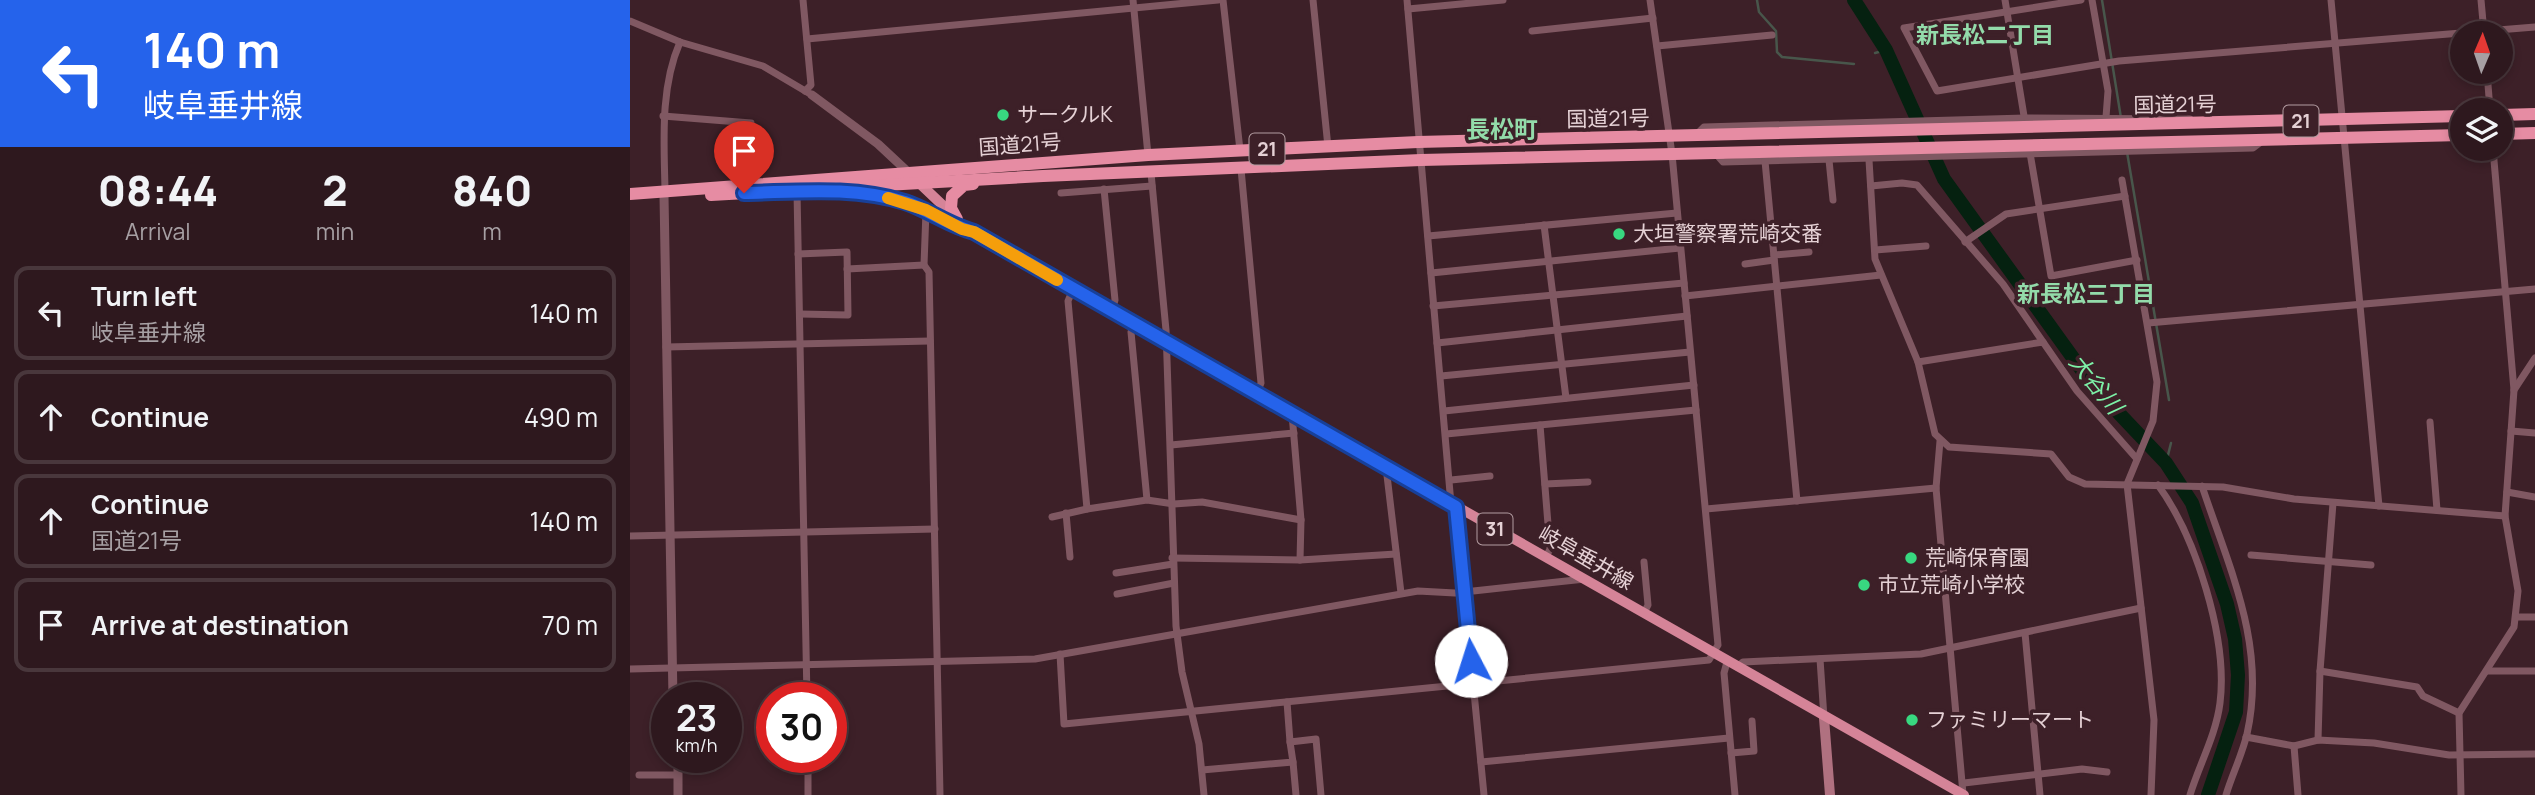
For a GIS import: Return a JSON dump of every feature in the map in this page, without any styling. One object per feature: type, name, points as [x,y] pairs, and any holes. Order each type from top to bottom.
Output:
[{"type":"highway","points":[[2513,115],[2535,114]]},
{"type":"highway","name":"国道21号","points":[[630,195],[1148,155],[1418,142],[1670,137],[2110,121],[2140,125],[2450,116]]},
{"type":"highway","points":[[2513,134],[2535,133]]},
{"type":"highway","name":"国道21号","points":[[665,193],[797,192],[1043,176],[1151,180],[1241,169],[1421,160],[1713,151],[1909,152],[2121,148],[2264,140],[2450,135]]},
{"type":"highway","name":"21","points":[[957,219],[951,200],[957,189],[964,185],[1043,176]]},
{"type":"highway","name":"21","points":[[819,190],[883,196],[926,210],[962,229],[974,232]]},
{"type":"main road","name":"岐阜垂井線","points":[[908,172],[974,232],[1824,718],[1964,791]]},
{"type":"main road","points":[[1824,718],[1830,795]]},
{"type":"street","points":[[803,0],[811,85],[808,93]]},
{"type":"street","points":[[807,39],[1133,4],[1221,0],[1240,150]]},
{"type":"street","points":[[1313,0],[1328,147]]},
{"type":"street","points":[[1407,0],[1433,306],[1465,592],[1484,795]]},
{"type":"street","points":[[1408,9],[1503,0]]},
{"type":"street","points":[[1060,654],[1064,724],[1704,661],[1714,654],[1718,645],[1672,154],[1650,0]]},
{"type":"street","points":[[2005,0],[2025,120]]},
{"type":"street","points":[[2081,0],[1904,28],[1937,90],[2119,61],[2450,35]]},
{"type":"street","points":[[2092,0],[2106,63],[2110,121]]},
{"type":"street","points":[[2332,0],[2341,120],[2362,305],[2379,506]]},
{"type":"street","points":[[2481,0],[2483,21]]},
{"type":"street","points":[[1133,4],[1148,155]]},
{"type":"street","points":[[1532,30],[1653,19]]},
{"type":"street","points":[[630,21],[680,42],[763,66],[808,93],[878,144],[908,172]]},
{"type":"street","points":[[2513,29],[2535,27]]},
{"type":"street","points":[[1657,46],[1772,35]]},
{"type":"street","points":[[672,682],[663,116],[668,100],[670,74],[680,42]]},
{"type":"street","points":[[663,116],[751,123]]},
{"type":"street","points":[[1941,126],[2025,120],[2110,121],[2183,117],[2196,123]]},
{"type":"street","points":[[1947,150],[2030,153],[2121,148]]},
{"type":"street","points":[[1713,151],[1724,162],[1869,160],[1909,152]]},
{"type":"street","points":[[2030,153],[2051,276],[2137,260]]},
{"type":"street","points":[[1829,160],[1833,200]]},
{"type":"street","points":[[1869,160],[1875,250],[1881,275],[1918,362],[1935,434],[1949,447],[2052,454],[2076,482],[2253,490],[2294,499],[2505,516]]},
{"type":"street","points":[[1765,161],[1797,501]]},
{"type":"street","points":[[2461,795],[2459,713],[2514,627],[2516,617],[2517,578],[2505,516],[2514,390],[2494,161]]},
{"type":"street","points":[[1241,169],[1261,383],[1257,393]]},
{"type":"street","points":[[1060,193],[1104,189],[1151,180],[1166,342],[1178,632],[1204,795]]},
{"type":"street","points":[[2122,180],[2157,382],[2157,403],[2151,424],[2127,484],[2155,740],[2151,795]]},
{"type":"street","points":[[1871,186],[1902,183],[1917,185],[1967,240],[2007,290],[2077,391],[2138,456]]},
{"type":"street","points":[[1104,189],[1115,300],[1112,310]]},
{"type":"street","points":[[797,192],[807,682]]},
{"type":"street","points":[[1967,240],[2006,214],[2125,196]]},
{"type":"street","points":[[926,210],[924,265],[929,272],[940,795]]},
{"type":"street","points":[[1428,236],[1677,213]]},
{"type":"street","points":[[1544,225],[1566,398]]},
{"type":"street","points":[[1875,250],[1926,246]]},
{"type":"street","points":[[1431,273],[1680,248]]},
{"type":"street","points":[[1745,264],[1810,251]]},
{"type":"street","points":[[798,254],[847,252],[848,315],[800,314]]},
{"type":"street","points":[[847,269],[924,265]]},
{"type":"street","points":[[1685,296],[1881,275]]},
{"type":"street","points":[[1433,306],[1684,282]]},
{"type":"street","points":[[1073,289],[1068,301],[1087,509]]},
{"type":"street","points":[[2148,323],[2535,289]]},
{"type":"street","points":[[1437,343],[1687,316]]},
{"type":"street","points":[[1135,324],[1131,332],[1147,500]]},
{"type":"street","points":[[666,346],[930,341]]},
{"type":"street","points":[[1918,362],[2043,342]]},
{"type":"street","points":[[1441,376],[1690,352]]},
{"type":"street","points":[[2514,390],[2535,358]]},
{"type":"street","points":[[2522,379],[2535,379]]},
{"type":"street","points":[[1444,411],[1693,385]]},
{"type":"street","points":[[1446,434],[1696,410]]},
{"type":"street","points":[[1293,414],[1301,520],[1300,560]]},
{"type":"street","points":[[2430,422],[2437,510]]},
{"type":"street","points":[[1540,425],[1550,549],[1546,557]]},
{"type":"street","points":[[2511,431],[2535,433]]},
{"type":"street","points":[[1171,445],[1294,433]]},
{"type":"street","points":[[1940,440],[1936,488],[1964,791],[2082,769],[2107,772]]},
{"type":"street","points":[[1386,467],[1401,593]]},
{"type":"street","points":[[1451,480],[1490,476]]},
{"type":"street","points":[[1545,484],[1588,482]]},
{"type":"street","points":[[2160,485],[2185,532],[2206,592],[2215,622],[2222,670],[2220,705],[2213,733],[2190,795]]},
{"type":"street","points":[[2200,486],[2246,615],[2253,671],[2246,737],[2226,795]]},
{"type":"street","points":[[1706,509],[1936,488]]},
{"type":"street","points":[[2507,492],[2535,497]]},
{"type":"street","points":[[1052,517],[1147,500],[1174,504],[1202,502],[1301,520]]},
{"type":"street","points":[[2318,740],[2320,671],[2333,503]]},
{"type":"street","points":[[1066,513],[1070,556]]},
{"type":"street","points":[[630,536],[935,529]]},
{"type":"street","points":[[1116,573],[1173,561],[1300,560],[1396,554]]},
{"type":"street","points":[[2251,555],[2371,565]]},
{"type":"street","points":[[1644,562],[1648,604],[1644,613]]},
{"type":"street","points":[[630,669],[1034,659],[1401,593],[1465,592],[1585,579]]},
{"type":"street","points":[[1118,594],[1174,583]]},
{"type":"street","points":[[1735,795],[1724,673],[1732,664],[1907,655],[2141,608]]},
{"type":"street","points":[[2516,617],[2535,617]]},
{"type":"street","points":[[2025,633],[2040,795]]},
{"type":"street","points":[[1820,659],[1824,718]]},
{"type":"street","points":[[2320,671],[2417,687],[2423,696],[2459,713]]},
{"type":"street","points":[[2487,671],[2535,671]]},
{"type":"street","points":[[1287,702],[1296,795]]},
{"type":"street","points":[[1731,753],[1754,751],[1752,721]]},
{"type":"street","points":[[2246,737],[2294,746],[2318,740],[2374,743],[2458,754],[2535,754]]},
{"type":"street","points":[[1480,762],[1729,738]]},
{"type":"street","points":[[1290,742],[1316,739],[1321,795]]},
{"type":"street","points":[[2294,746],[2298,795]]},
{"type":"street","points":[[1202,770],[1293,762]]},
{"type":"street","points":[[808,773],[808,795]]},
{"type":"street","points":[[639,775],[678,775],[678,795]]},
{"type":"waterway","points":[[1757,0],[1759,12],[1776,31],[1777,52],[1782,57],[1854,64]]},
{"type":"waterway","name":"大谷川","points":[[1854,0],[1886,50],[1944,179],[2094,387],[2166,463],[2192,503],[2227,604],[2235,639],[2238,675],[2236,712],[2208,795]]},
{"type":"waterway","points":[[2102,0],[2121,118]]},
{"type":"waterway","points":[[1875,53],[1886,50]]},
{"type":"waterway","points":[[2127,152],[2169,400]]},
{"type":"waterway","points":[[2166,463],[2171,443]]},
{"type":"slow traffic","points":[[888,198],[926,210],[962,229],[974,232],[1057,280]]},
{"type":"place","name":"サークルK","points":[[1003,115]]},
{"type":"place","name":"大垣警察署荒崎交番","points":[[1619,234]]},
{"type":"place","name":"荒崎保育園","points":[[1911,558]]},
{"type":"place","name":"市立荒崎小学校","points":[[1864,585]]},
{"type":"place","name":"ファミリーマート","points":[[1912,720]]},
{"type":"district","name":"新長松二丁目","points":[[1985,35]]},
{"type":"district","name":"長松町","points":[[1502,130]]},
{"type":"district","name":"新長松三丁目","points":[[2086,294]]},
{"type":"route","points":[[744,193],[819,190],[857,192],[883,196],[926,210],[962,229],[974,232],[1456,507],[1471,661]]}]
